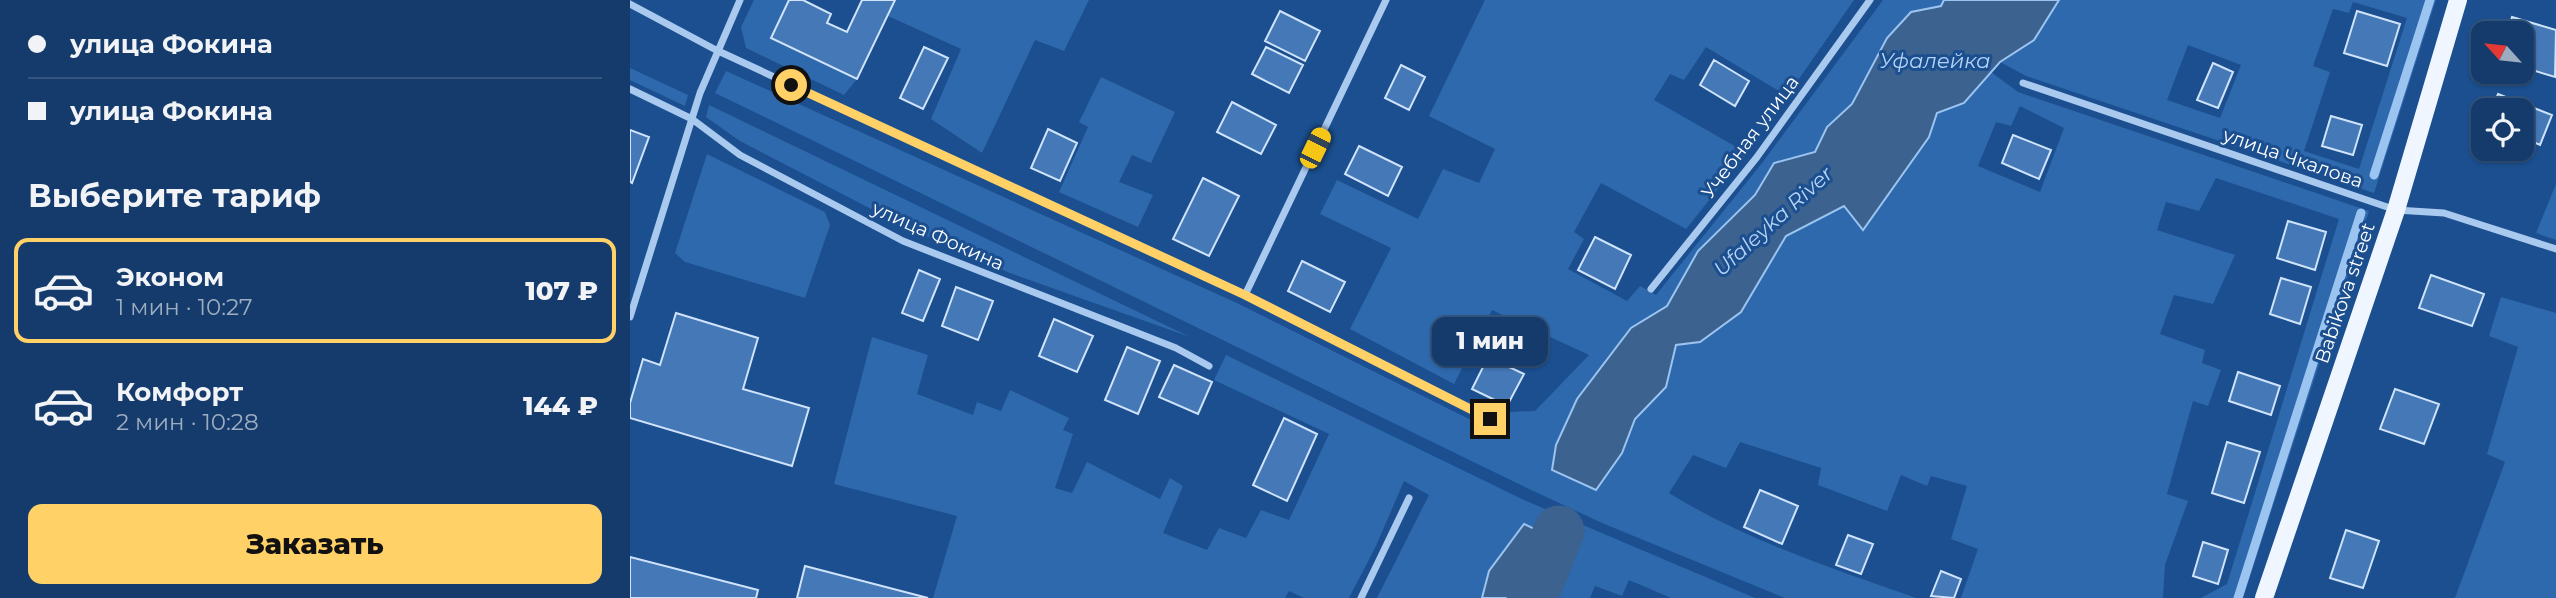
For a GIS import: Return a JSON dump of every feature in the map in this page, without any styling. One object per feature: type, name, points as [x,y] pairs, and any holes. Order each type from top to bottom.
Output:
[{"type":"main road","name":"Babikova street","points":[[2264,598],[2396,210],[2458,0]]},
{"type":"street","points":[[630,317],[692,119],[716,50],[740,0]]},
{"type":"street","points":[[1245,295],[1386,0]]},
{"type":"street","name":"Учебная улица","points":[[1651,289],[1758,157],[1870,0]]},
{"type":"street","points":[[630,4],[716,50],[1245,295],[1490,419]]},
{"type":"street","name":"улица Чкалова","points":[[2023,83],[2396,210],[2444,212],[2556,249]]},
{"type":"street","name":"улица Фокина","points":[[630,89],[692,119],[740,155],[903,241],[1176,348],[1209,366]]},
{"type":"street","points":[[1361,598],[1409,498]]},
{"type":"shaded area","points":[[754,0],[789,0],[771,38],[857,79],[844,95],[746,48],[741,27]]},
{"type":"shaded area","points":[[895,0],[1089,0],[1064,51],[1035,40],[982,153],[931,119],[961,49],[888,16]]},
{"type":"shaded area","points":[[1485,0],[1854,0],[1787,96],[1706,47],[1684,80],[1670,74],[1654,100],[1747,153],[1686,229],[1601,183],[1574,232],[1584,239],[1568,269],[1627,301],[1640,286],[1656,295],[1762,163],[1883,0],[1944,0],[1941,6],[1887,38],[1852,104],[1827,127],[1815,152],[1774,164],[1755,195],[1698,251],[1667,306],[1630,328],[1622,453],[1635,419],[1666,387],[1676,345],[1700,342],[1741,312],[1786,236],[1844,206],[1863,229],[1929,137],[1937,112],[1964,103],[1991,72],[2018,92],[2369,211],[2243,598],[2201,598],[2227,584],[2339,219],[2216,178],[2199,211],[2166,202],[2157,230],[2235,255],[2213,304],[2174,295],[2160,334],[2205,350],[2202,363],[2221,370],[2208,406],[2193,401],[2167,494],[2188,501],[2165,565],[2163,598],[1961,598],[1978,549],[1951,539],[1967,486],[1931,476],[1927,486],[1901,475],[1887,511],[1818,485],[1821,468],[1740,442],[1726,468],[1693,455],[1669,493],[1758,539],[1916,598],[1785,598],[1602,523],[1529,489],[715,93],[726,71],[1239,304],[1493,431],[1510,412],[1535,411],[1589,355],[1492,310],[1454,384],[1350,329],[1391,248],[1320,214],[1337,180],[1418,219],[1443,169],[1479,183],[1495,149],[1429,116]],"holes":[[[2020,106],[2064,128],[2040,192],[1978,166],[1996,122],[2011,126]]]},
{"type":"shaded area","points":[[2059,0],[2436,0],[2374,193],[2026,76],[2000,62],[2034,40]],"holes":[[[2353,2],[2407,18],[2359,169],[2304,151],[2330,72],[2313,66],[2333,9],[2349,13]],[[2188,45],[2241,65],[2220,118],[2167,100]]]},
{"type":"shaded area","points":[[630,68],[688,95],[685,106],[630,80]]},
{"type":"shaded area","points":[[1101,77],[1175,112],[1151,163],[1132,155],[1119,182],[1153,195],[1138,227],[1059,192],[1088,127],[1079,122]]},
{"type":"shaded area","points":[[709,105],[1190,337],[1010,273],[908,228],[740,141],[706,117]]},
{"type":"shaded area","points":[[707,154],[825,212],[830,225],[805,298],[685,262],[675,253]]},
{"type":"shaded area","points":[[2556,184],[2556,240],[2536,233]]},
{"type":"shaded area","points":[[2501,297],[2556,313],[2556,598],[2455,598],[2505,462],[2487,454],[2518,347],[2489,336]]},
{"type":"shaded area","points":[[872,337],[928,355],[917,394],[973,415],[977,402],[1001,411],[1010,390],[1069,418],[1063,430],[1073,434],[1055,488],[1072,493],[1087,462],[1160,499],[1170,478],[1183,486],[1163,533],[1207,550],[1219,528],[1246,538],[1261,510],[1289,520],[1329,434],[1214,380],[1226,355],[1524,500],[1755,598],[1671,598],[1629,580],[1622,596],[1595,586],[1590,598],[1548,598],[1568,546],[1489,571],[1482,598],[1377,598],[1429,495],[1404,481],[1376,546],[1349,598],[1304,598],[1289,591],[1285,598],[933,598],[957,516],[834,484]]},
{"type":"water","name":"Уфалейка","points":[[1944,0],[2059,0],[2034,40],[2000,62],[1964,103],[1937,113],[1929,137],[1863,230],[1844,206],[1786,236],[1741,312],[1700,342],[1676,345],[1666,387],[1635,419],[1622,453],[1596,490],[1552,470],[1556,445],[1577,399],[1631,328],[1667,306],[1698,251],[1755,195],[1774,163],[1815,152],[1827,127],[1852,104],[1887,38],[1911,12],[1941,6]]},
{"type":"water","points":[[1524,524],[1569,546],[1548,598],[1482,598],[1489,571]]},
{"type":"building","points":[[789,0],[803,0],[831,14],[827,23],[847,32],[862,0],[895,0],[857,79],[771,38]]},
{"type":"building","points":[[1280,11],[1320,31],[1305,61],[1265,41]]},
{"type":"building","points":[[2357,11],[2400,24],[2387,66],[2344,53]]},
{"type":"building","points":[[2534,24],[2556,30],[2555,77],[2534,71]]},
{"type":"building","points":[[924,47],[948,58],[923,109],[900,98]]},
{"type":"building","points":[[1266,47],[1303,65],[1289,93],[1252,74]]},
{"type":"building","points":[[1714,60],[1749,81],[1735,106],[1700,85]]},
{"type":"building","points":[[2213,63],[2233,72],[2218,108],[2197,100]]},
{"type":"building","points":[[1401,65],[1425,77],[1409,110],[1385,98]]},
{"type":"building","points":[[1232,102],[1276,125],[1261,154],[1217,132]]},
{"type":"building","points":[[2534,108],[2552,115],[2540,145],[2534,142]]},
{"type":"building","points":[[2331,116],[2362,125],[2353,155],[2322,146]]},
{"type":"building","points":[[1048,129],[1077,143],[1060,181],[1031,168]]},
{"type":"building","points":[[630,130],[649,137],[632,183],[630,182]]},
{"type":"building","points":[[2013,135],[2051,150],[2039,179],[2002,163]]},
{"type":"building","points":[[1359,146],[1402,167],[1388,196],[1345,174]]},
{"type":"building","points":[[1203,178],[1239,196],[1209,256],[1173,239]]},
{"type":"building","points":[[2288,221],[2326,232],[2315,270],[2277,258]]},
{"type":"building","points":[[1595,237],[1631,255],[1615,289],[1578,270]]},
{"type":"building","points":[[1302,261],[1345,282],[1330,312],[1288,291]]},
{"type":"building","points":[[919,270],[940,279],[923,321],[902,313]]},
{"type":"building","points":[[2431,275],[2484,294],[2472,326],[2419,308]]},
{"type":"building","points":[[2281,278],[2311,287],[2300,324],[2270,314]]},
{"type":"building","points":[[956,287],[993,301],[978,340],[942,326]]},
{"type":"building","points":[[676,313],[758,338],[743,389],[809,408],[792,466],[630,418],[630,403],[643,359],[660,365]]},
{"type":"building","points":[[1054,319],[1093,336],[1077,372],[1039,356]]},
{"type":"building","points":[[1127,347],[1160,361],[1138,414],[1105,400]]},
{"type":"building","points":[[1488,357],[1524,374],[1507,406],[1472,389]]},
{"type":"building","points":[[1174,365],[1212,382],[1198,414],[1159,397]]},
{"type":"building","points":[[2238,372],[2280,386],[2271,415],[2229,401]]},
{"type":"building","points":[[2395,389],[2439,404],[2424,444],[2380,429]]},
{"type":"building","points":[[1284,418],[1317,434],[1287,501],[1253,485]]},
{"type":"building","points":[[2227,442],[2260,452],[2244,503],[2212,493]]},
{"type":"building","points":[[1760,490],[1798,506],[1782,544],[1744,527]]},
{"type":"building","points":[[2346,530],[2379,541],[2363,588],[2330,578]]},
{"type":"building","points":[[1848,535],[1873,544],[1861,574],[1836,565]]},
{"type":"building","points":[[2203,542],[2228,550],[2218,584],[2193,576]]},
{"type":"building","points":[[630,557],[758,590],[756,598],[630,598]]},
{"type":"building","points":[[805,566],[928,598],[797,598]]},
{"type":"building","points":[[1941,571],[1961,579],[1954,598],[1931,596]]},
{"type":"waterway","points":[[2374,175],[2430,0]]},
{"type":"waterway","points":[[2238,598],[2361,213]]},
{"type":"waterway","name":"Ufaleyka River","points":[[1532,598],[1559,531]]},
{"type":"route","points":[[791,85],[1245,295],[1490,419]]}]
